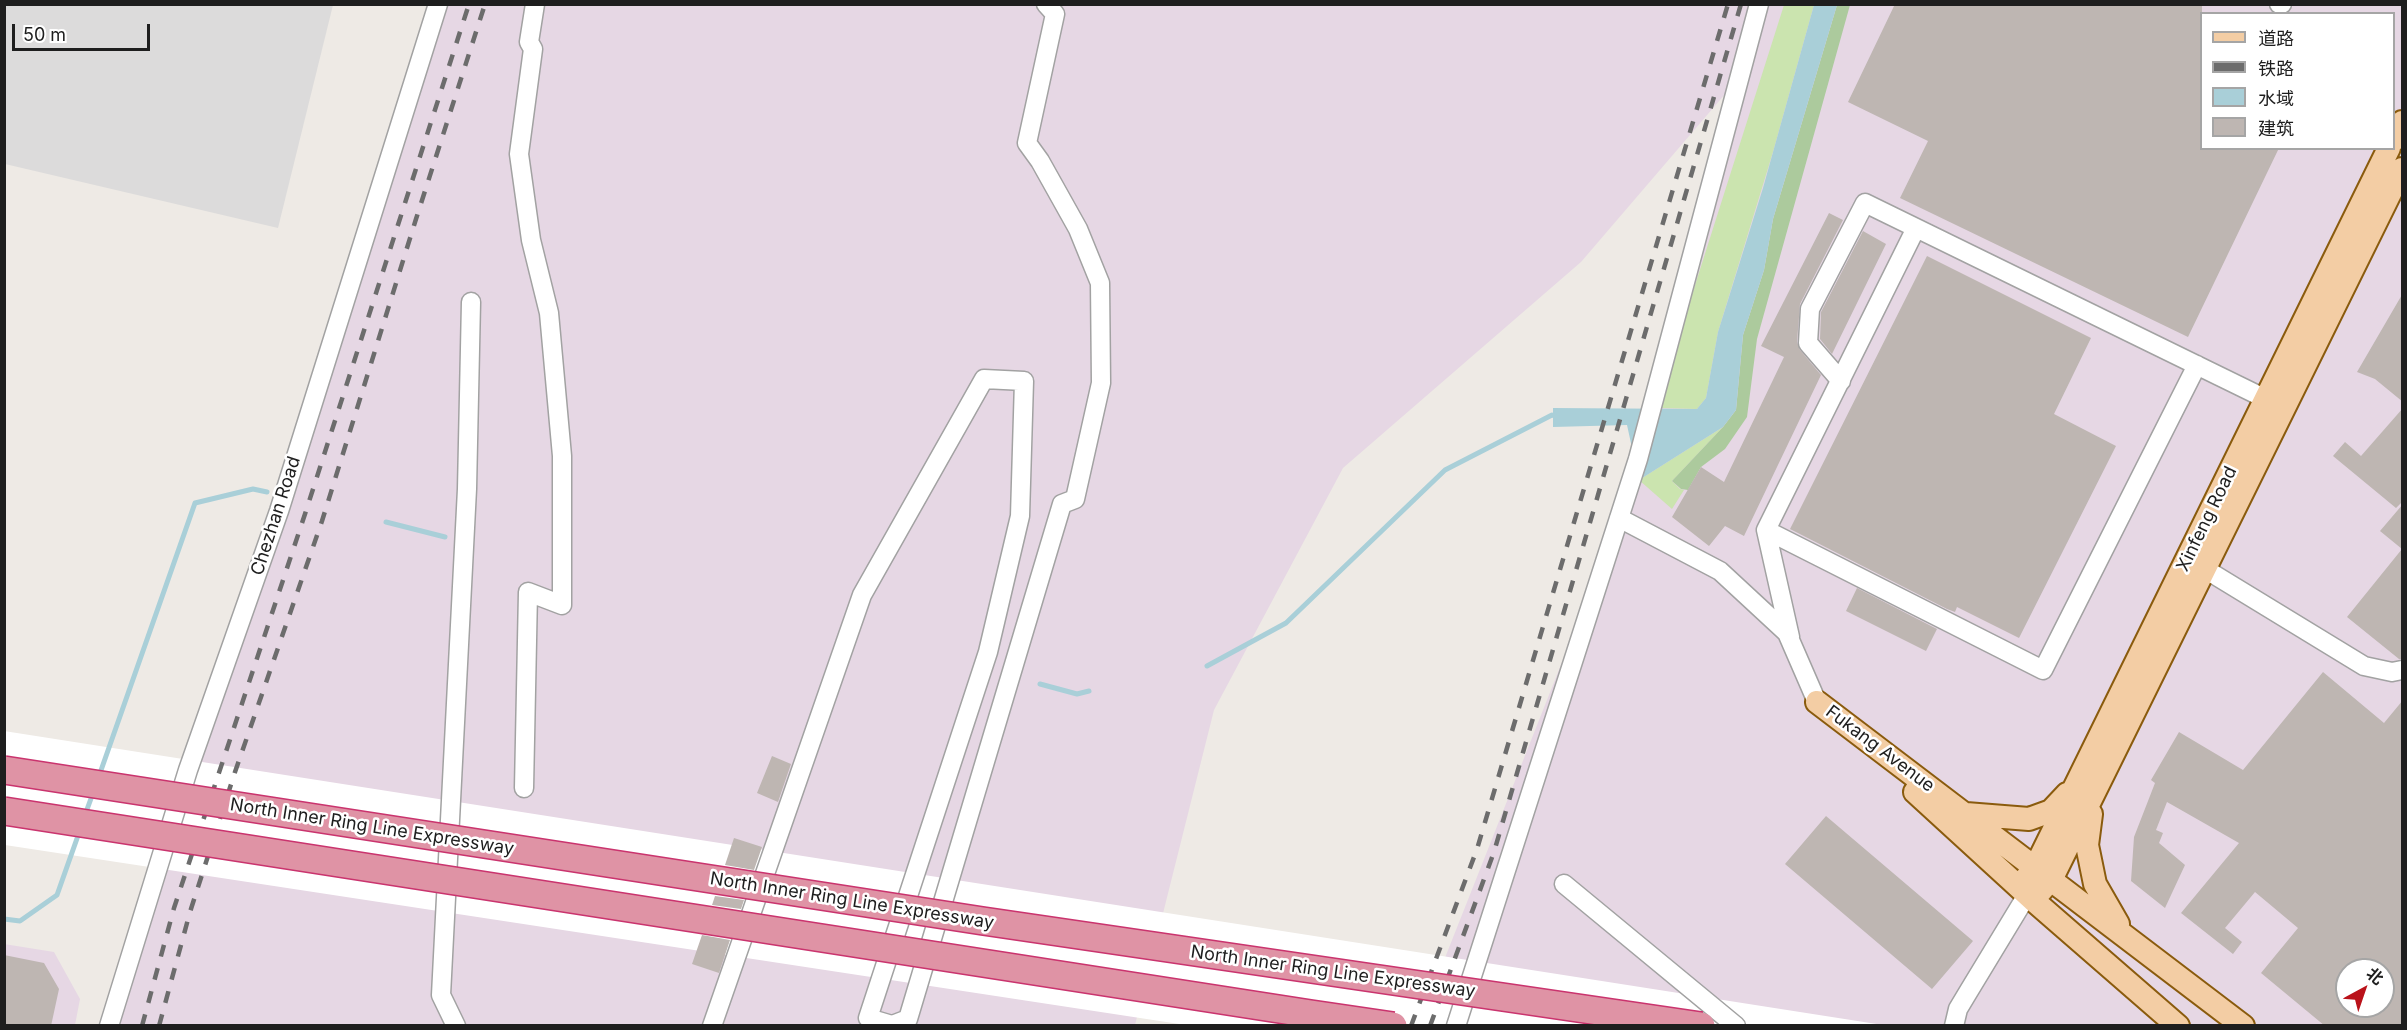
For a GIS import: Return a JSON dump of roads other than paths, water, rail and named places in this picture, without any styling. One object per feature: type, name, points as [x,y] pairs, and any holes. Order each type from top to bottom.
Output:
[{"type":"highway","name":"North Inner Ring Line Expressway","points":[[4,770],[995,923],[1701,1026]]},
{"type":"highway","points":[[4,811],[1393,1026]]},
{"type":"main road","points":[[2395,138],[2403,122]]},
{"type":"main road","name":"Xinfeng Road","points":[[2026,894],[2044,872],[2086,788],[2266,399],[2388,150]]},
{"type":"main road","name":"Xinfeng Road","points":[[2086,788],[2205,569],[2403,169]]},
{"type":"main road","name":"Fukang Avenue","points":[[1816,702],[2044,872],[2243,1026]]},
{"type":"main road","name":"Fukang Avenue","points":[[1816,702],[2026,894],[2178,1026]]},
{"type":"main road","points":[[1966,814],[2029,819],[2051,811],[2086,788]]},
{"type":"main road","points":[[2086,788],[2087,845],[2095,884],[2123,933]]},
{"type":"street","name":"Chezhan Road","points":[[109,1026],[188,770],[279,511],[438,4]]},
{"type":"street","points":[[524,788],[528,592],[562,605],[562,456],[550,325],[531,240],[519,154],[533,49],[529,42],[535,4]]},
{"type":"street","points":[[1456,1026],[1638,459],[1759,4]]},
{"type":"street","points":[[712,1026],[862,595],[984,379],[1024,381],[1020,516],[988,652],[868,1018],[895,1025],[908,1019],[1062,504],[1075,499],[1101,383],[1100,283],[1078,229],[1040,161],[1027,143],[1053,8]]},
{"type":"street","points":[[1841,381],[1808,343],[1810,309],[1866,203],[2266,399]]},
{"type":"street","points":[[1792,644],[1766,530],[1916,228]]},
{"type":"street","points":[[456,1026],[441,995],[468,489],[471,302]]},
{"type":"street","points":[[1766,530],[2043,669],[2197,365]]},
{"type":"street","points":[[1619,518],[1720,571],[1786,633],[1816,702]]},
{"type":"street","points":[[2205,569],[2364,666],[2392,672],[2403,670]]},
{"type":"street","points":[[1564,884],[1736,1026]]},
{"type":"street","points":[[1954,1026],[1958,1009],[2026,894]]},
{"type":"water","points":[[1814,5],[1837,5],[1773,219],[1764,270],[1743,335],[1736,410],[1723,427],[1639,480],[1627,425],[1553,427],[1553,408],[1697,409],[1706,398],[1718,332],[1763,188]]},
{"type":"waterway","points":[[1207,666],[1286,623],[1445,470],[1552,415],[1557,417]]},
{"type":"waterway","points":[[99,776],[195,503],[253,489],[267,492]]},
{"type":"waterway","points":[[386,522],[445,537]]},
{"type":"waterway","points":[[1040,684],[1077,694],[1089,691]]},
{"type":"waterway","points":[[85,815],[93,793]]},
{"type":"waterway","points":[[4,919],[20,921],[57,895],[80,830]]},
{"type":"railway","points":[[142,1026],[174,908],[305,514],[469,4]]},
{"type":"railway","points":[[159,1026],[190,912],[235,772],[322,521],[485,4]]},
{"type":"railway","points":[[1411,1026],[1477,849],[1728,4]]},
{"type":"railway","points":[[1430,1026],[1494,852],[1741,4]]}]
